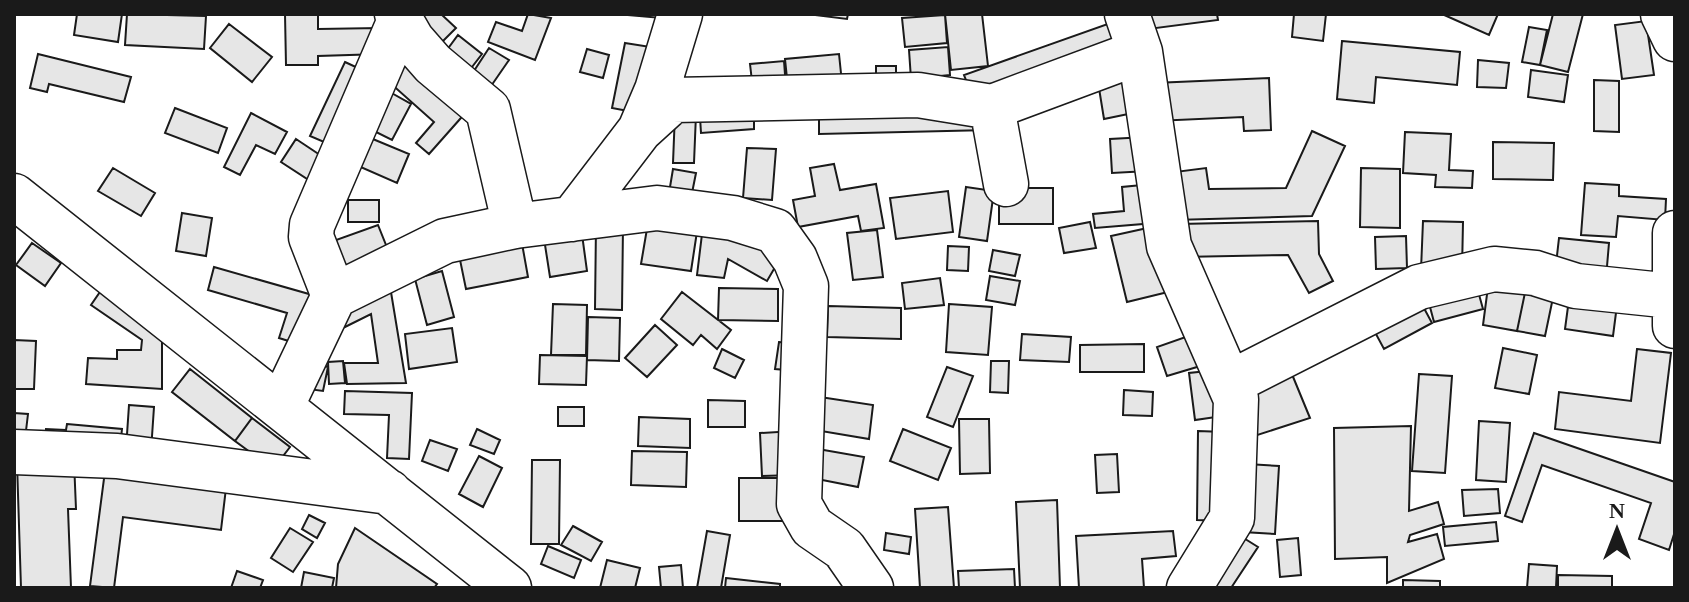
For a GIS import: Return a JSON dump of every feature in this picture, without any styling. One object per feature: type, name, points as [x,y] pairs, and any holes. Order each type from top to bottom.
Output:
[{"type":"street","points":[[640,130],[680,14]]},
{"type":"street","points":[[1663,14],[1675,39]]},
{"type":"street","points":[[398,17],[433,64],[488,110],[515,226]]},
{"type":"street","points":[[334,296],[311,237],[312,225],[369,98],[398,17]]},
{"type":"street","points":[[572,219],[640,130],[673,100],[918,95],[992,107],[1133,33],[1169,246],[1236,399],[1232,518],[1189,588]]},
{"type":"street","points":[[992,107],[1006,184]]},
{"type":"street","points":[[14,196],[393,492],[509,588]]},
{"type":"street","points":[[281,407],[334,296],[445,241],[515,226],[657,208],[733,218],[775,231],[795,259],[806,286],[799,504],[812,527],[844,549],[871,588]]},
{"type":"street","points":[[1230,383],[1419,287],[1449,277],[1494,269],[1535,273],[1674,311],[1675,233]]},
{"type":"street","points":[[14,452],[117,456],[393,492]]},
{"type":"building","points":[[77,14],[122,14],[118,42],[74,35]]},
{"type":"building","points":[[127,14],[206,16],[204,49],[125,45]]},
{"type":"building","points":[[285,14],[318,14],[318,29],[380,28],[381,54],[318,56],[318,65],[286,65]]},
{"type":"building","points":[[419,14],[441,14],[456,28],[436,48]]},
{"type":"building","points":[[528,14],[551,18],[535,60],[488,42],[496,22],[522,31]]},
{"type":"building","points":[[616,14],[673,14],[673,19]]},
{"type":"building","points":[[807,14],[848,14],[847,19]]},
{"type":"building","points":[[945,14],[982,14],[988,66],[951,70]]},
{"type":"building","points":[[1138,14],[1217,14],[1218,20],[1141,30]]},
{"type":"building","points":[[1294,14],[1326,14],[1323,41],[1292,37]]},
{"type":"building","points":[[1442,14],[1498,14],[1489,35]]},
{"type":"building","points":[[1553,14],[1583,14],[1568,72],[1540,65]]},
{"type":"building","points":[[945,15],[947,43],[905,47],[902,18]]},
{"type":"building","points":[[1119,20],[1128,45],[974,100],[964,75]]},
{"type":"building","points":[[1646,21],[1654,75],[1622,79],[1615,25]]},
{"type":"building","points":[[229,24],[272,57],[252,82],[210,48]]},
{"type":"building","points":[[1529,27],[1547,30],[1540,65],[1522,62]]},
{"type":"building","points":[[458,35],[482,54],[465,76],[441,58]]},
{"type":"building","points":[[1342,41],[1460,52],[1457,85],[1376,77],[1374,103],[1337,99]]},
{"type":"building","points":[[625,43],[657,48],[644,114],[612,108]]},
{"type":"building","points":[[948,47],[950,75],[911,79],[909,50]]},
{"type":"building","points":[[489,48],[509,60],[489,89],[470,77]]},
{"type":"building","points":[[587,49],[609,55],[603,78],[580,72]]},
{"type":"building","points":[[38,54],[131,77],[124,102],[49,84],[47,92],[30,88]]},
{"type":"building","points":[[839,54],[842,83],[788,88],[785,59]]},
{"type":"building","points":[[410,59],[468,110],[429,154],[416,143],[434,122],[389,82]]},
{"type":"building","points":[[1478,60],[1509,63],[1506,88],[1477,87]]},
{"type":"building","points":[[784,61],[786,88],[753,90],[750,64]]},
{"type":"building","points":[[345,62],[373,75],[338,148],[310,136]]},
{"type":"building","points":[[876,66],[896,66],[896,82],[876,82]]},
{"type":"building","points":[[1531,70],[1568,75],[1564,102],[1528,97]]},
{"type":"building","points":[[1131,76],[1138,112],[1104,119],[1098,82]]},
{"type":"building","points":[[1269,78],[1271,130],[1244,131],[1243,117],[1155,121],[1154,83]]},
{"type":"building","points":[[1594,80],[1619,81],[1619,132],[1594,131]]},
{"type":"building","points":[[388,91],[411,104],[392,140],[368,128]]},
{"type":"building","points":[[819,106],[988,109],[989,130],[819,134]]},
{"type":"building","points":[[175,108],[227,128],[218,153],[165,133]]},
{"type":"building","points":[[251,113],[287,132],[275,154],[256,145],[240,175],[224,167]]},
{"type":"building","points":[[675,113],[696,114],[694,163],[673,163]]},
{"type":"building","points":[[754,113],[754,129],[701,133],[700,117]]},
{"type":"building","points":[[1312,131],[1345,146],[1312,216],[1174,220],[1167,173],[1206,168],[1209,189],[1286,188]]},
{"type":"building","points":[[1405,132],[1451,134],[1449,170],[1473,171],[1472,188],[1435,187],[1436,175],[1403,173]]},
{"type":"building","points":[[368,137],[409,154],[397,183],[356,165]]},
{"type":"building","points":[[1146,137],[1148,171],[1112,173],[1110,139]]},
{"type":"building","points":[[296,139],[332,163],[318,186],[281,162]]},
{"type":"building","points":[[1493,142],[1554,143],[1553,180],[1493,179]]},
{"type":"building","points":[[747,148],[776,149],[772,200],[743,198]]},
{"type":"building","points":[[834,164],[840,190],[876,184],[884,228],[861,231],[858,216],[798,227],[793,200],[815,196],[810,168]]},
{"type":"building","points":[[113,168],[155,193],[141,216],[98,191]]},
{"type":"building","points":[[1361,168],[1400,169],[1400,228],[1360,227]]},
{"type":"building","points":[[673,169],[696,173],[690,203],[668,199]]},
{"type":"building","points":[[1585,183],[1619,185],[1619,196],[1666,199],[1665,220],[1618,216],[1616,237],[1581,235]]},
{"type":"building","points":[[1152,184],[1155,223],[1095,228],[1093,214],[1124,211],[1122,187]]},
{"type":"building","points":[[966,187],[994,191],[987,241],[959,237]]},
{"type":"building","points":[[999,188],[1053,188],[1053,224],[999,224]]},
{"type":"building","points":[[948,191],[953,232],[896,239],[890,198]]},
{"type":"building","points":[[348,200],[379,200],[379,222],[348,222]]},
{"type":"building","points":[[182,213],[212,218],[206,256],[176,251]]},
{"type":"building","points":[[649,217],[698,225],[691,271],[641,264]]},
{"type":"building","points":[[1318,221],[1319,254],[1333,281],[1309,293],[1288,255],[1180,257],[1179,224]]},
{"type":"building","points":[[1423,221],[1463,222],[1462,271],[1421,270]]},
{"type":"building","points":[[1090,222],[1096,248],[1064,253],[1059,228]]},
{"type":"building","points":[[378,225],[390,255],[333,275],[322,245]]},
{"type":"building","points":[[596,225],[623,226],[622,310],[595,309]]},
{"type":"building","points":[[703,226],[781,257],[767,281],[728,259],[724,278],[697,275]]},
{"type":"building","points":[[581,227],[587,271],[550,277],[543,232]]},
{"type":"building","points":[[1152,227],[1168,292],[1127,302],[1111,236]]},
{"type":"building","points":[[877,230],[883,277],[853,280],[847,233]]},
{"type":"building","points":[[1406,236],[1407,268],[1376,269],[1375,237]]},
{"type":"building","points":[[521,238],[528,277],[466,289],[458,250]]},
{"type":"building","points":[[1559,238],[1609,243],[1606,278],[1555,273]]},
{"type":"building","points":[[32,243],[61,263],[45,286],[16,265]]},
{"type":"building","points":[[948,246],[969,247],[968,271],[947,270]]},
{"type":"building","points":[[993,250],[1020,255],[1015,276],[989,271]]},
{"type":"building","points":[[214,267],[323,298],[308,347],[279,338],[287,313],[208,290]]},
{"type":"building","points":[[442,271],[454,317],[427,325],[415,279]]},
{"type":"building","points":[[990,276],[1020,281],[1015,305],[986,300]]},
{"type":"building","points":[[940,278],[944,305],[905,309],[902,283]]},
{"type":"building","points":[[1489,279],[1527,283],[1517,331],[1483,325]]},
{"type":"building","points":[[389,280],[406,383],[347,384],[344,363],[378,363],[371,314],[345,327],[338,305]]},
{"type":"building","points":[[1475,280],[1483,309],[1434,322],[1426,292]]},
{"type":"building","points":[[1527,283],[1555,288],[1545,336],[1517,331]]},
{"type":"building","points":[[719,288],[778,289],[778,321],[718,320]]},
{"type":"building","points":[[102,289],[162,336],[162,389],[86,384],[88,358],[117,359],[117,350],[141,350],[142,340],[91,305]]},
{"type":"building","points":[[682,292],[731,330],[717,349],[701,335],[693,345],[661,319]]},
{"type":"building","points":[[1418,297],[1432,323],[1384,349],[1370,323]]},
{"type":"building","points":[[1569,299],[1617,305],[1613,336],[1565,329]]},
{"type":"building","points":[[553,304],[587,305],[586,355],[551,355]]},
{"type":"building","points":[[949,304],[992,307],[988,355],[946,352]]},
{"type":"building","points":[[828,306],[901,308],[901,339],[827,337]]},
{"type":"building","points":[[588,317],[620,318],[619,361],[587,360]]},
{"type":"building","points":[[655,325],[677,345],[647,377],[625,358]]},
{"type":"building","points":[[452,328],[457,362],[409,369],[405,334]]},
{"type":"building","points":[[1197,333],[1207,364],[1167,376],[1157,347]]},
{"type":"building","points":[[1022,334],[1071,337],[1069,362],[1020,360]]},
{"type":"building","points":[[14,340],[36,341],[34,389],[14,389]]},
{"type":"building","points":[[779,342],[801,345],[798,371],[775,369]]},
{"type":"building","points":[[1144,344],[1144,372],[1080,372],[1080,345]]},
{"type":"building","points":[[1503,348],[1537,355],[1529,394],[1495,388]]},
{"type":"building","points":[[722,349],[744,360],[735,378],[714,368]]},
{"type":"building","points":[[1637,349],[1671,353],[1660,443],[1555,429],[1559,392],[1631,401]]},
{"type":"building","points":[[540,355],[587,356],[586,385],[539,384]]},
{"type":"building","points":[[343,361],[345,383],[329,384],[328,362]]},
{"type":"building","points":[[991,361],[1009,361],[1008,393],[990,392]]},
{"type":"building","points":[[314,364],[328,367],[323,391],[308,389]]},
{"type":"building","points":[[947,367],[973,376],[953,427],[927,417]]},
{"type":"building","points":[[1289,367],[1310,418],[1245,439],[1243,386]]},
{"type":"building","points":[[190,369],[252,418],[235,441],[172,392]]},
{"type":"building","points":[[1217,370],[1223,416],[1195,420],[1189,373]]},
{"type":"building","points":[[1419,374],[1452,376],[1445,473],[1412,471]]},
{"type":"building","points":[[1124,390],[1153,392],[1152,416],[1123,415]]},
{"type":"building","points":[[345,391],[412,393],[409,459],[387,458],[389,415],[344,414]]},
{"type":"building","points":[[820,397],[873,405],[869,439],[815,430]]},
{"type":"building","points":[[708,400],[745,401],[745,427],[708,427]]},
{"type":"building","points":[[129,405],[154,407],[151,451],[126,449]]},
{"type":"building","points":[[558,407],[584,407],[584,426],[558,426]]},
{"type":"building","points":[[14,413],[28,414],[25,439],[14,438]]},
{"type":"building","points":[[639,417],[690,419],[690,448],[638,446]]},
{"type":"building","points":[[252,418],[290,447],[273,469],[235,441]]},
{"type":"building","points":[[959,419],[989,419],[990,473],[960,474]]},
{"type":"building","points":[[1479,421],[1510,423],[1506,482],[1476,480]]},
{"type":"building","points":[[67,424],[122,429],[120,448],[45,444],[46,429],[66,430]]},
{"type":"building","points":[[1411,426],[1409,511],[1438,502],[1444,524],[1410,535],[1408,542],[1437,534],[1444,559],[1387,583],[1387,557],[1335,559],[1334,428]]},
{"type":"building","points":[[477,429],[500,440],[494,454],[470,445]]},
{"type":"building","points":[[903,429],[951,448],[938,480],[890,461]]},
{"type":"building","points":[[794,431],[795,475],[762,476],[760,433]]},
{"type":"building","points":[[1198,431],[1224,432],[1223,521],[1197,520]]},
{"type":"building","points":[[1534,433],[1675,482],[1675,531],[1669,550],[1639,539],[1651,503],[1542,465],[1522,522],[1505,516]]},
{"type":"building","points":[[430,440],[457,449],[448,471],[422,461]]},
{"type":"building","points":[[818,449],[864,457],[858,487],[812,478]]},
{"type":"building","points":[[632,451],[687,452],[686,487],[631,485]]},
{"type":"building","points":[[1117,454],[1119,492],[1097,493],[1095,455]]},
{"type":"building","points":[[479,456],[502,468],[483,507],[459,494]]},
{"type":"building","points":[[532,460],[560,460],[559,544],[531,544]]},
{"type":"building","points":[[74,461],[76,509],[68,509],[71,588],[21,588],[17,463]]},
{"type":"building","points":[[1247,464],[1279,466],[1275,534],[1243,532]]},
{"type":"building","points":[[105,471],[226,488],[221,530],[123,517],[114,588],[90,586]]},
{"type":"building","points":[[739,478],[785,478],[785,521],[739,521]]},
{"type":"building","points":[[1498,489],[1500,513],[1464,516],[1462,490]]},
{"type":"building","points":[[1057,500],[1060,588],[1020,588],[1016,502]]},
{"type":"building","points":[[948,507],[954,588],[920,588],[915,509]]},
{"type":"building","points":[[309,515],[325,523],[317,538],[302,529]]},
{"type":"building","points":[[1496,522],[1498,541],[1445,546],[1443,527]]},
{"type":"building","points":[[573,526],[602,542],[591,561],[561,545]]},
{"type":"building","points":[[290,528],[313,542],[293,572],[271,558]]},
{"type":"building","points":[[355,528],[437,584],[434,588],[336,588],[338,564]]},
{"type":"building","points":[[707,531],[730,535],[721,588],[697,588]]},
{"type":"building","points":[[1173,531],[1176,556],[1142,559],[1144,588],[1079,588],[1076,536]]},
{"type":"building","points":[[1234,532],[1258,547],[1231,588],[1198,588]]},
{"type":"building","points":[[886,533],[911,537],[909,554],[884,550]]},
{"type":"building","points":[[1298,538],[1301,575],[1280,577],[1277,540]]},
{"type":"building","points":[[548,546],[581,560],[574,578],[541,564]]},
{"type":"building","points":[[607,560],[640,568],[635,588],[600,588]]},
{"type":"building","points":[[1529,564],[1557,566],[1556,588],[1527,588]]},
{"type":"building","points":[[681,565],[683,588],[661,588],[659,567]]},
{"type":"building","points":[[1014,569],[1015,588],[959,588],[958,571]]},
{"type":"building","points":[[237,571],[263,580],[260,588],[231,588]]},
{"type":"building","points":[[304,572],[334,578],[332,588],[301,588]]},
{"type":"building","points":[[1558,575],[1612,576],[1612,588],[1558,588]]},
{"type":"building","points":[[726,578],[780,584],[780,588],[725,588]]},
{"type":"building","points":[[1403,580],[1440,581],[1440,587],[1462,588],[1403,588]]}]
